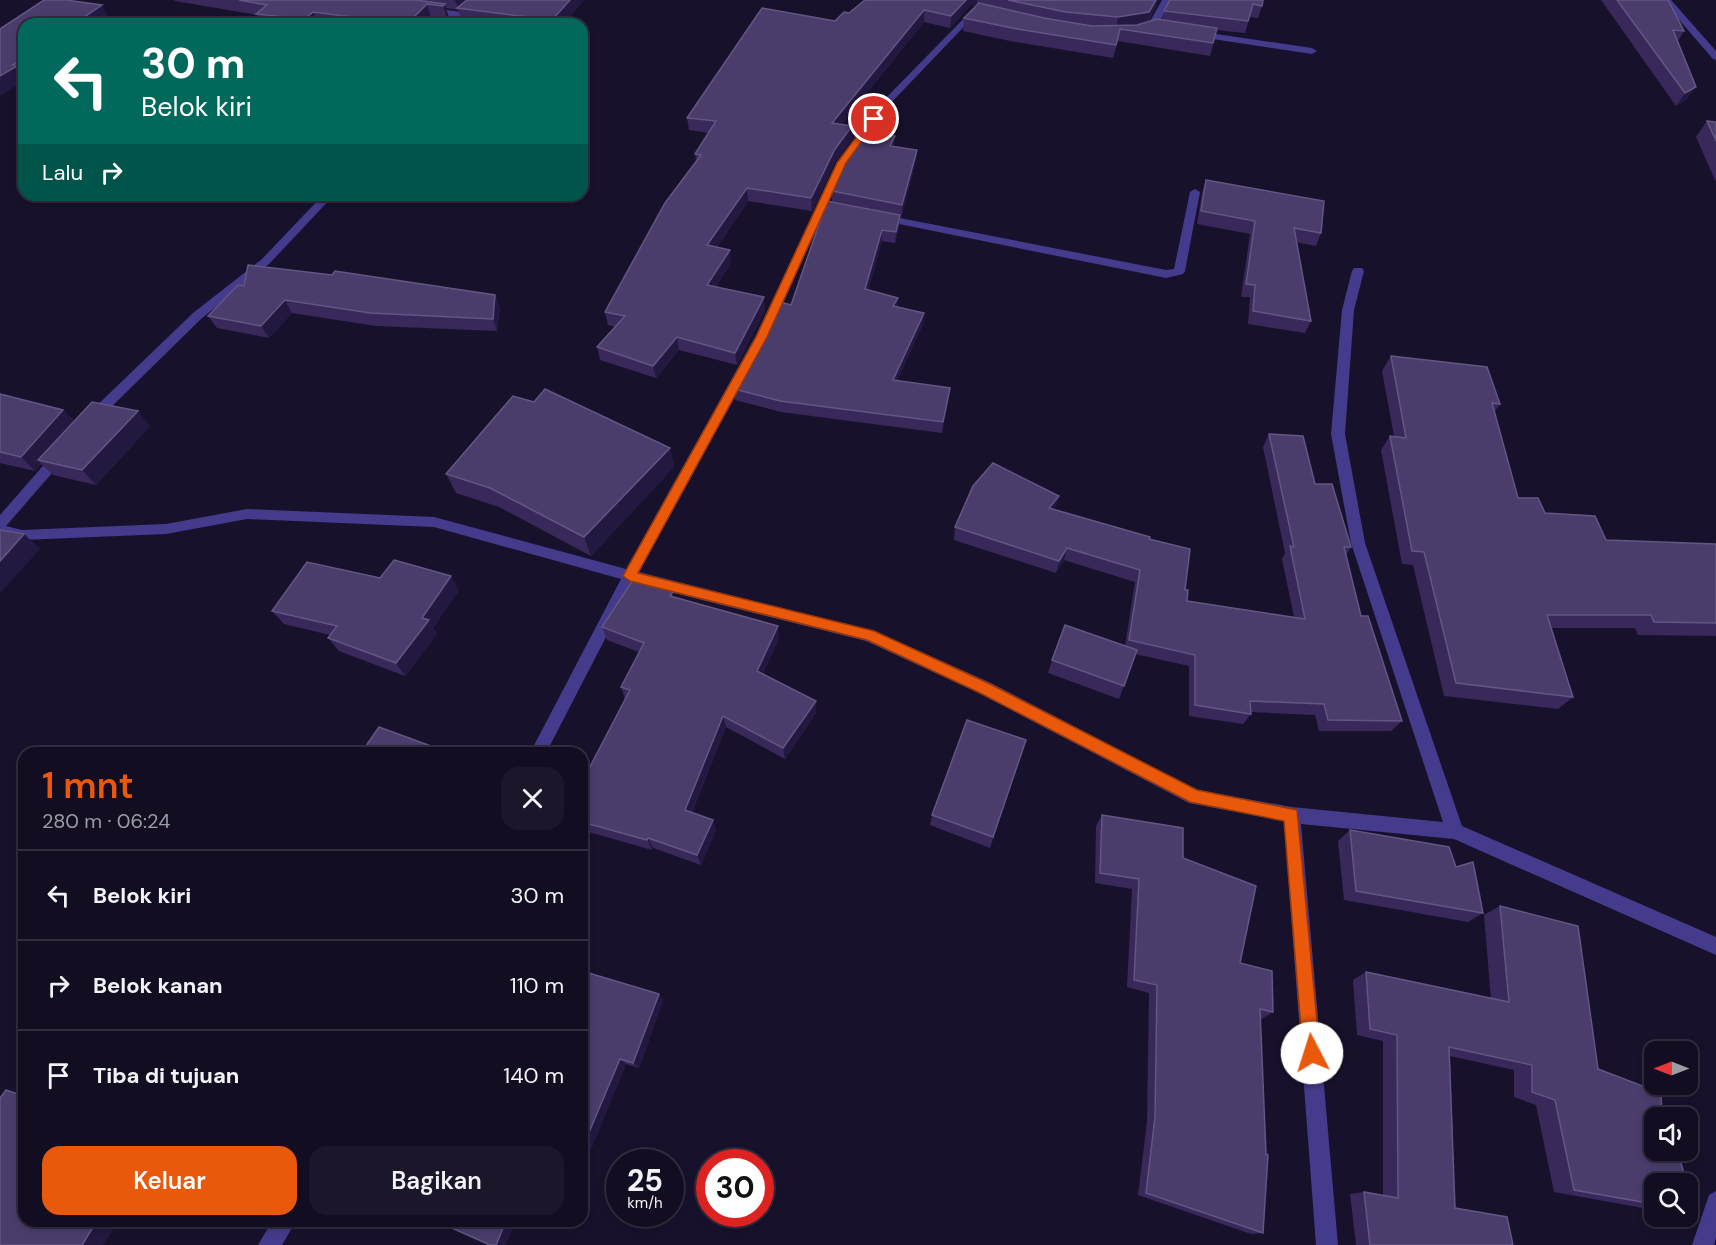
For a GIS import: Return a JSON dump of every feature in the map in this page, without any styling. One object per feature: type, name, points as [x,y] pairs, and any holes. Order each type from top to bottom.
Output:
[{"type":"street","points":[[1125,35],[1137,35],[1158,28],[1166,0]]},
{"type":"street","points":[[1666,0],[1716,57]]},
{"type":"street","points":[[457,18],[470,7]]},
{"type":"street","points":[[541,747],[630,576],[761,337],[828,206],[842,163],[885,104],[978,7],[997,16]]},
{"type":"street","points":[[416,8],[461,15]]},
{"type":"street","points":[[1187,33],[1312,51]]},
{"type":"street","points":[[869,215],[1166,274],[1179,271],[1195,192]]},
{"type":"street","points":[[80,431],[197,316],[266,261],[323,201]]},
{"type":"street","points":[[1358,271],[1348,310],[1338,434],[1358,543],[1419,730],[1455,831]]},
{"type":"street","points":[[0,524],[66,448]]},
{"type":"street","points":[[0,530],[22,535],[166,530],[246,514],[434,522],[630,576],[869,635],[985,688],[1195,797],[1292,815],[1455,831],[1716,946]]},
{"type":"street","points":[[1292,815],[1327,1245]]},
{"type":"street","points":[[1703,1245],[1716,1202]]},
{"type":"street","points":[[269,1245],[281,1227]]},
{"type":"building","points":[[44,0],[66,0],[102,5],[83,18],[18,18],[18,62],[13,65],[17,66],[0,76],[0,29]]},
{"type":"building","points":[[239,0],[416,0],[445,4],[443,6],[427,4],[413,18],[360,18],[313,12],[306,18],[256,14],[267,5]]},
{"type":"building","points":[[467,0],[570,0],[554,18],[536,18],[457,8]]},
{"type":"building","points":[[865,0],[966,0],[951,16],[924,10],[832,123],[852,126],[835,149],[811,198],[747,188],[707,245],[730,250],[707,285],[764,297],[735,353],[677,337],[653,366],[597,347],[625,316],[605,312],[665,203],[701,155],[695,154],[716,121],[687,118],[762,8],[835,21],[844,12],[849,13]]},
{"type":"building","points":[[1008,0],[1156,0],[1149,12],[1118,17],[1066,12]]},
{"type":"building","points":[[1170,0],[1263,0],[1262,6],[1253,4],[1248,21],[1164,11]]},
{"type":"building","points":[[1617,0],[1668,0],[1684,31],[1673,30],[1696,87],[1685,93]]},
{"type":"building","points":[[979,3],[1092,26],[1137,25],[1157,19],[1217,28],[1213,43],[1120,29],[1116,45],[964,18]]},
{"type":"building","points":[[1707,121],[1716,122],[1716,141]]},
{"type":"building","points":[[865,131],[895,136],[890,146],[917,150],[902,205],[832,191],[849,154]]},
{"type":"building","points":[[1206,180],[1324,201],[1321,233],[1294,228],[1311,321],[1253,311],[1255,285],[1246,284],[1255,221],[1201,211]]},
{"type":"building","points":[[827,201],[900,215],[896,232],[882,230],[865,289],[898,298],[893,306],[924,313],[893,380],[950,388],[943,422],[780,401],[734,389],[780,302],[791,305]]},
{"type":"building","points":[[248,265],[332,275],[335,271],[495,295],[493,319],[370,313],[285,300],[261,326],[208,316],[238,285],[244,286]]},
{"type":"building","points":[[1391,356],[1487,367],[1500,404],[1492,403],[1518,498],[1538,498],[1545,513],[1595,516],[1606,540],[1716,544],[1716,623],[1654,622],[1651,615],[1547,615],[1573,697],[1456,683],[1424,552],[1412,551],[1390,436],[1406,438]]},
{"type":"building","points":[[545,389],[670,448],[584,537],[490,488],[446,474],[513,396],[534,402]]},
{"type":"building","points":[[0,394],[63,410],[21,457],[0,452]]},
{"type":"building","points":[[92,402],[138,411],[82,470],[38,460]]},
{"type":"building","points":[[1269,434],[1303,436],[1315,484],[1332,484],[1351,547],[1344,547],[1361,616],[1368,616],[1402,721],[1328,720],[1324,704],[1250,701],[1251,714],[1195,705],[1195,655],[1129,640],[1140,570],[1067,548],[1059,561],[955,527],[973,486],[993,463],[1059,496],[1049,508],[1150,537],[1149,539],[1190,549],[1185,590],[1188,590],[1187,601],[1305,619],[1290,546],[1294,547]]},
{"type":"building","points":[[0,530],[24,534],[0,561]]},
{"type":"building","points":[[394,560],[451,576],[422,618],[429,620],[396,663],[328,638],[337,626],[272,611],[307,562],[380,578]]},
{"type":"building","points":[[635,577],[674,591],[670,596],[778,626],[757,671],[816,701],[783,748],[723,716],[685,810],[713,820],[697,855],[648,838],[647,840],[588,824],[588,770],[630,690],[621,687],[644,643],[602,627]]},
{"type":"building","points":[[1065,625],[1137,650],[1124,686],[1052,660]]},
{"type":"building","points":[[967,720],[1026,740],[993,837],[932,815]]},
{"type":"building","points":[[379,727],[434,747],[365,747]]},
{"type":"building","points":[[1102,815],[1183,828],[1183,858],[1256,886],[1240,963],[1272,971],[1273,1012],[1260,1009],[1266,1154],[1268,1155],[1263,1233],[1146,1193],[1155,1117],[1157,985],[1134,980],[1139,879],[1100,873]]},
{"type":"building","points":[[1350,830],[1449,847],[1456,867],[1473,862],[1483,913],[1356,891]]},
{"type":"building","points":[[1500,906],[1578,926],[1598,1069],[1644,1087],[1644,1095],[1661,1095],[1662,1107],[1644,1107],[1644,1161],[1680,1161],[1684,1173],[1644,1173],[1644,1202],[1574,1190],[1555,1100],[1532,1092],[1532,1065],[1449,1047],[1455,1208],[1507,1217],[1513,1245],[1370,1245],[1364,1192],[1398,1198],[1397,1035],[1370,1029],[1366,972],[1509,1002]]},
{"type":"building","points":[[588,973],[659,994],[633,1063],[620,1059],[588,1135]]},
{"type":"building","points":[[6,1090],[18,1094],[18,1227],[93,1227],[82,1245],[0,1245],[0,1098]]},
{"type":"building","points":[[450,1227],[504,1227],[496,1245],[490,1245]]},
{"type":"route","points":[[874,119],[842,163],[761,337],[630,576],[869,635],[985,688],[1195,797],[1292,815],[1312,1053]]}]
